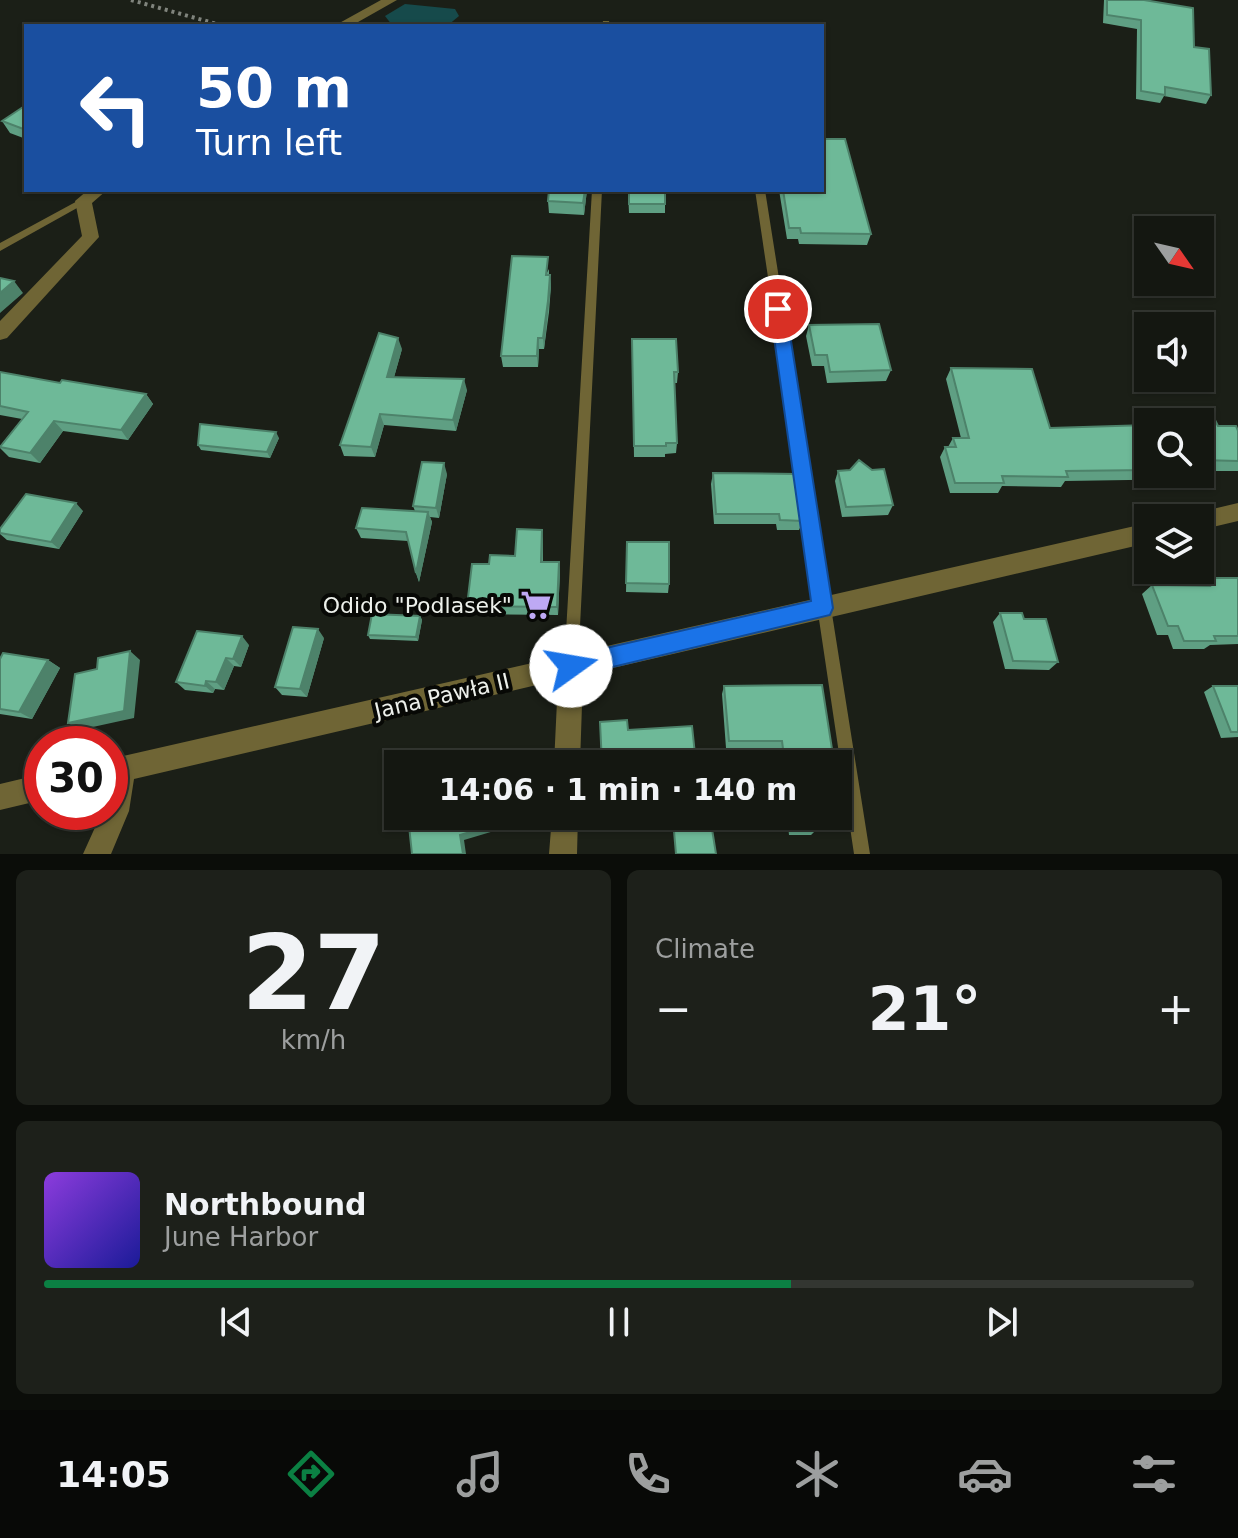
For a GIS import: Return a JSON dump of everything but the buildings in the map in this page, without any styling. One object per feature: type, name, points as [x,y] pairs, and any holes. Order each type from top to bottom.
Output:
[{"type":"street","points":[[345,24],[391,0]]},
{"type":"street","points":[[0,333],[91,237],[83,201],[96,192]]},
{"type":"street","points":[[1214,518],[1238,512]]},
{"type":"street","name":"Jana Pawła II","points":[[128,768],[1134,536]]},
{"type":"street","points":[[568,750],[571,666]]},
{"type":"street","points":[[0,797],[24,791]]},
{"type":"street","points":[[97,854],[108,830]]},
{"type":"street","points":[[563,854],[564,830]]},
{"type":"lane","points":[[571,666],[597,192]]},
{"type":"lane","points":[[760,192],[862,854]]},
{"type":"lane","points":[[0,247],[83,201]]},
{"type":"path","points":[[131,0],[217,24]]},
{"type":"water","points":[[405,4],[455,9],[459,16],[449,24],[391,24],[385,16]]},
{"type":"place","name":"Odido \"Podlasek\"","points":[[536,605]]},
{"type":"route","points":[[571,666],[823,608],[778,309]]}]
